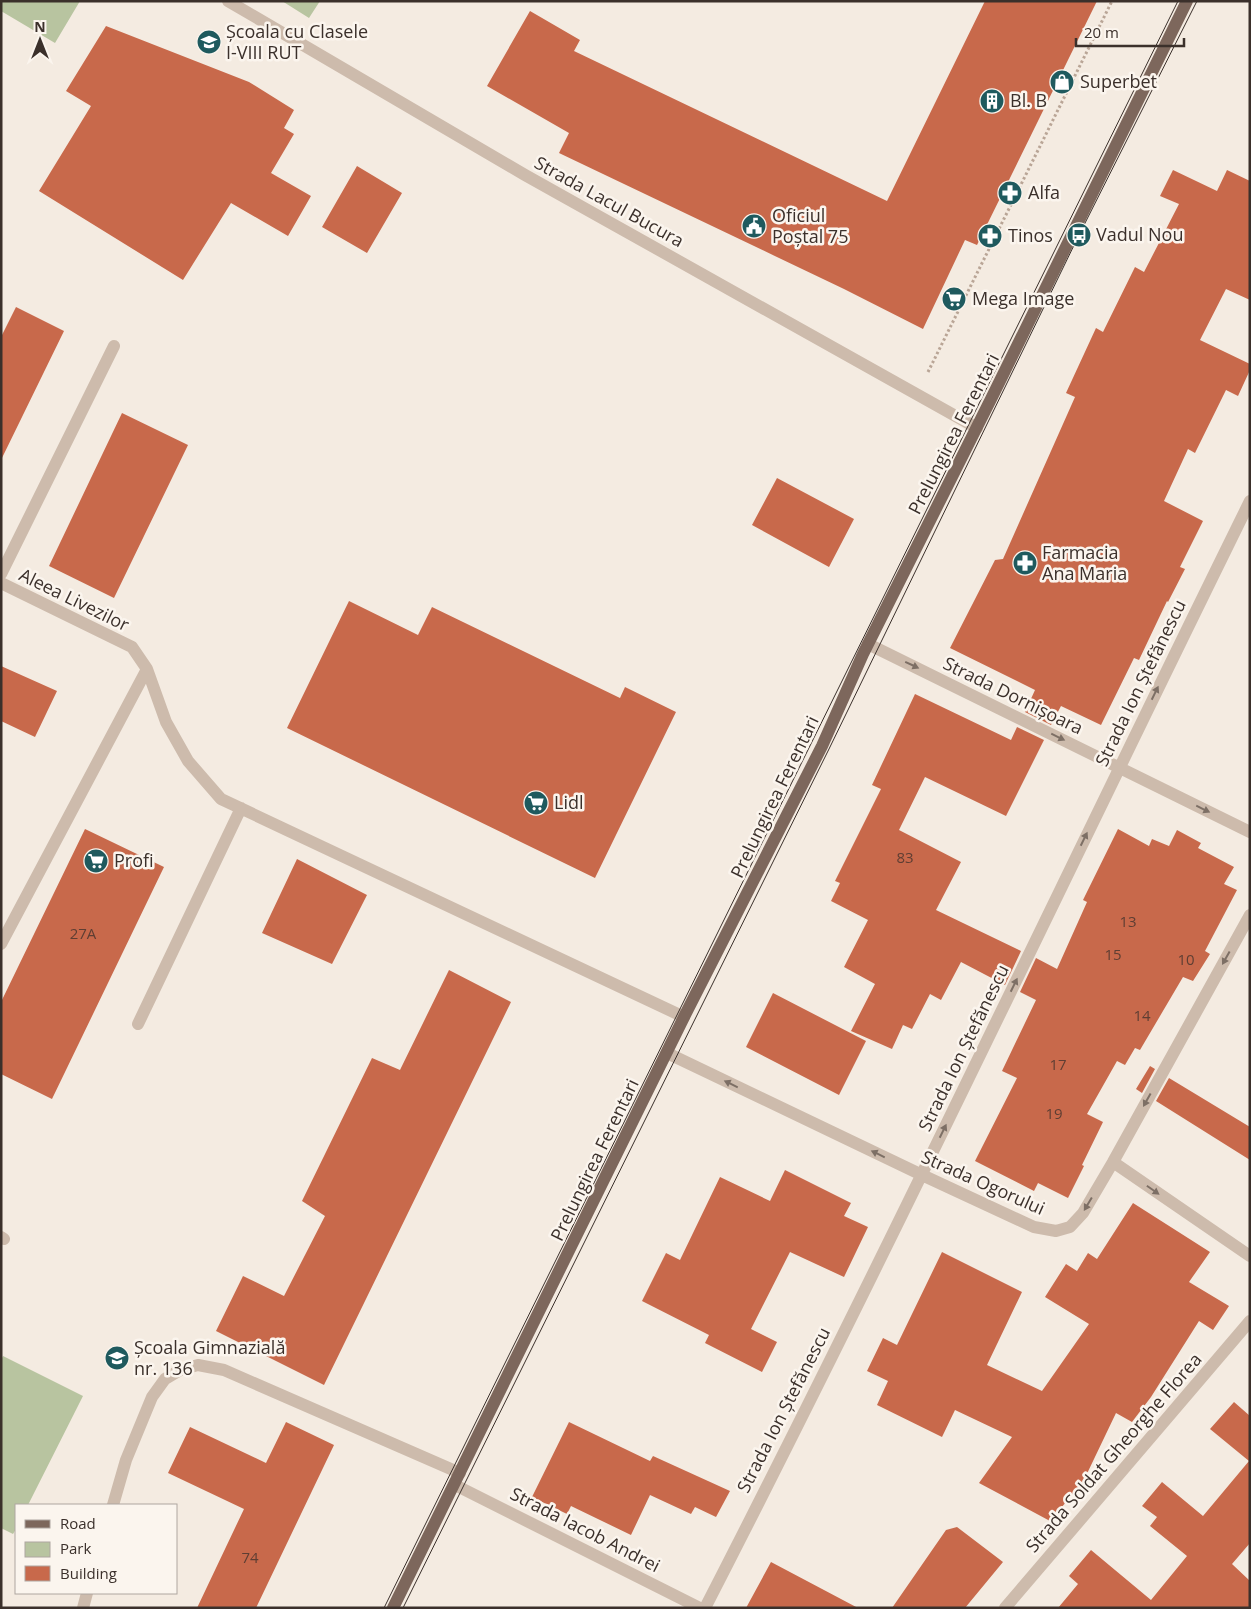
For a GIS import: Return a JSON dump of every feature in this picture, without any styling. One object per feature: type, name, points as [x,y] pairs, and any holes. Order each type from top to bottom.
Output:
[{"type":"main road","name":"Prelungirea Ferentari","points":[[393,1608],[684,1017],[822,746],[868,644],[1187,1]]},
{"type":"street","name":"Strada Lacul Bucura","points":[[228,1],[534,180],[976,428]]},
{"type":"street","points":[[1,574],[114,346]]},
{"type":"street","name":"Strada Ion Ștefănescu","points":[[705,1608],[922,1175],[1250,501]]},
{"type":"street","name":"Aleea Livezilor","points":[[1,583],[132,647],[148,669]]},
{"type":"street","name":"Strada Dornișoara","points":[[868,644],[1250,832]]},
{"type":"street","points":[[148,669],[166,722],[188,761],[221,799],[684,1017]]},
{"type":"street","points":[[1,944],[148,669]]},
{"type":"street","points":[[138,1024],[241,808]]},
{"type":"street","name":"Strada Ogorului","points":[[667,1053],[1034,1227],[1056,1231],[1070,1227],[1083,1213],[1250,915]]},
{"type":"street","points":[[1113,1162],[1250,1256]]},
{"type":"street","name":"Strada Soldat Gheorghe Florea","points":[[1005,1608],[1250,1321]]},
{"type":"street","points":[[113,1504],[126,1460],[152,1397],[165,1380],[180,1370],[198,1364],[224,1370],[460,1473]]},
{"type":"street","name":"Strada Iacob Andrei","points":[[454,1485],[700,1608]]},
{"type":"street","points":[[82,1608],[87,1594]]},
{"type":"path","points":[[917,395],[1112,1]]},
{"type":"green space","points":[[1,1],[80,1],[55,43],[1,11]]},
{"type":"green space","points":[[282,1],[320,1],[309,18]]},
{"type":"green space","points":[[3,1356],[83,1396],[29,1504],[15,1504],[15,1531],[13,1534],[1,1528],[1,1360]]},
{"type":"building","points":[[985,1],[1097,1],[977,245],[965,240],[923,329],[844,289],[559,153],[569,133],[487,86],[530,11],[580,40],[574,51],[887,201]]},
{"type":"building","points":[[106,26],[249,82],[294,110],[284,128],[294,134],[271,173],[311,196],[288,236],[231,203],[183,280],[39,191],[91,106],[66,91]]},
{"type":"building","points":[[357,166],[402,193],[367,253],[322,227]]},
{"type":"building","points":[[1173,170],[1217,191],[1227,170],[1250,181],[1250,300],[1226,289],[1200,340],[1250,364],[1250,370],[1238,396],[1226,390],[1195,453],[1188,449],[1164,501],[1203,521],[1180,567],[1185,569],[1167,601],[1139,660],[1134,658],[1101,725],[1061,706],[1051,725],[1025,712],[1035,690],[950,648],[995,560],[1003,559],[1075,397],[1066,393],[1096,328],[1103,332],[1135,267],[1144,272],[1179,204],[1160,196]]},
{"type":"building","points":[[16,307],[64,331],[1,460],[1,337]]},
{"type":"building","points":[[122,413],[188,445],[114,598],[49,566]]},
{"type":"building","points":[[777,478],[854,519],[829,567],[752,525]]},
{"type":"building","name":"Lidl","points":[[349,601],[418,635],[432,607],[620,698],[625,687],[676,712],[595,878],[287,728]]},
{"type":"building","points":[[1,666],[57,691],[35,737],[1,721]]},
{"type":"building","points":[[915,694],[1011,740],[1017,727],[1044,740],[1006,816],[925,777],[899,830],[961,862],[936,910],[1021,951],[1005,985],[961,962],[941,1000],[930,994],[912,1029],[903,1025],[892,1049],[851,1031],[875,984],[844,967],[868,920],[831,901],[840,883],[835,881],[881,789],[872,785]]},
{"type":"building","points":[[85,829],[164,867],[52,1099],[1,1074],[1,1002]]},
{"type":"building","points":[[1118,829],[1149,846],[1152,839],[1169,846],[1177,830],[1201,843],[1198,848],[1234,867],[1224,884],[1237,890],[1205,951],[1210,954],[1193,981],[1183,977],[1140,1050],[1135,1048],[1125,1065],[1117,1061],[1087,1114],[1103,1122],[1068,1198],[1038,1183],[1034,1191],[975,1161],[1017,1078],[1002,1071],[1036,1000],[1020,992],[1036,958],[1057,969],[1087,902],[1083,900]]},
{"type":"building","points":[[297,859],[367,895],[332,964],[262,933]]},
{"type":"building","points":[[449,970],[511,1002],[324,1385],[216,1331],[243,1276],[284,1296],[325,1216],[302,1201],[372,1058],[400,1070]]},
{"type":"building","points":[[773,993],[866,1041],[839,1095],[746,1047]]},
{"type":"building","points":[[1150,1066],[1155,1069],[1142,1093],[1136,1089]]},
{"type":"building","points":[[1169,1078],[1250,1127],[1250,1160],[1156,1101]]},
{"type":"building","points":[[785,1170],[851,1203],[844,1216],[868,1227],[844,1277],[790,1252],[751,1329],[777,1342],[762,1372],[705,1343],[709,1335],[642,1301],[666,1253],[680,1260],[720,1177],[770,1201]]},
{"type":"building","points":[[1133,1203],[1210,1252],[1189,1282],[1229,1306],[1213,1330],[1199,1321],[1151,1397],[1132,1422],[1116,1413],[1083,1482],[1050,1521],[979,1483],[1012,1437],[955,1410],[942,1437],[877,1405],[888,1381],[867,1371],[883,1338],[897,1345],[942,1252],[1022,1292],[987,1365],[1042,1391],[1089,1324],[1045,1297],[1066,1264],[1077,1271],[1088,1253],[1097,1259]]},
{"type":"building","points":[[1234,1402],[1250,1416],[1250,1543],[1232,1564],[1250,1581],[1250,1608],[1058,1608],[1078,1584],[1069,1576],[1091,1550],[1151,1600],[1187,1556],[1150,1526],[1157,1517],[1142,1506],[1162,1482],[1203,1516],[1249,1461],[1210,1429]]},
{"type":"building","name":"Școala Gimnazială nr. 136","points":[[286,1422],[334,1445],[256,1608],[197,1608],[244,1509],[168,1473],[190,1427],[266,1463]]},
{"type":"building","points":[[569,1422],[650,1461],[653,1456],[730,1491],[716,1517],[695,1507],[691,1514],[650,1495],[631,1535],[571,1506],[567,1514],[532,1497]]},
{"type":"building","points":[[957,1527],[1003,1562],[965,1608],[892,1608],[946,1530]]},
{"type":"building","points":[[771,1562],[858,1608],[746,1608]]},
{"type":"tram line","points":[[384,1608],[1178,1]]},
{"type":"tram line","points":[[403,1608],[829,749],[1079,235],[1197,1]]},
{"type":"place","name":"Școala cu Clasele I-VIII RUT","points":[[209,42]]},
{"type":"place","name":"Superbet","points":[[1062,82]]},
{"type":"place","name":"Bl. B","points":[[992,101]]},
{"type":"place","name":"Alfa","points":[[1010,193]]},
{"type":"place","name":"Oficiul Poștal 75","points":[[754,226]]},
{"type":"place","name":"Vadul Nou","points":[[1079,235]]},
{"type":"place","name":"Tinos","points":[[990,236]]},
{"type":"place","name":"Mega Image","points":[[954,299]]},
{"type":"place","name":"Farmacia Ana Maria","points":[[1025,563]]},
{"type":"place","name":"Lidl","points":[[536,803]]},
{"type":"place","name":"Profi","points":[[96,861]]},
{"type":"place","name":"Școala Gimnazială nr. 136","points":[[117,1358]]}]
